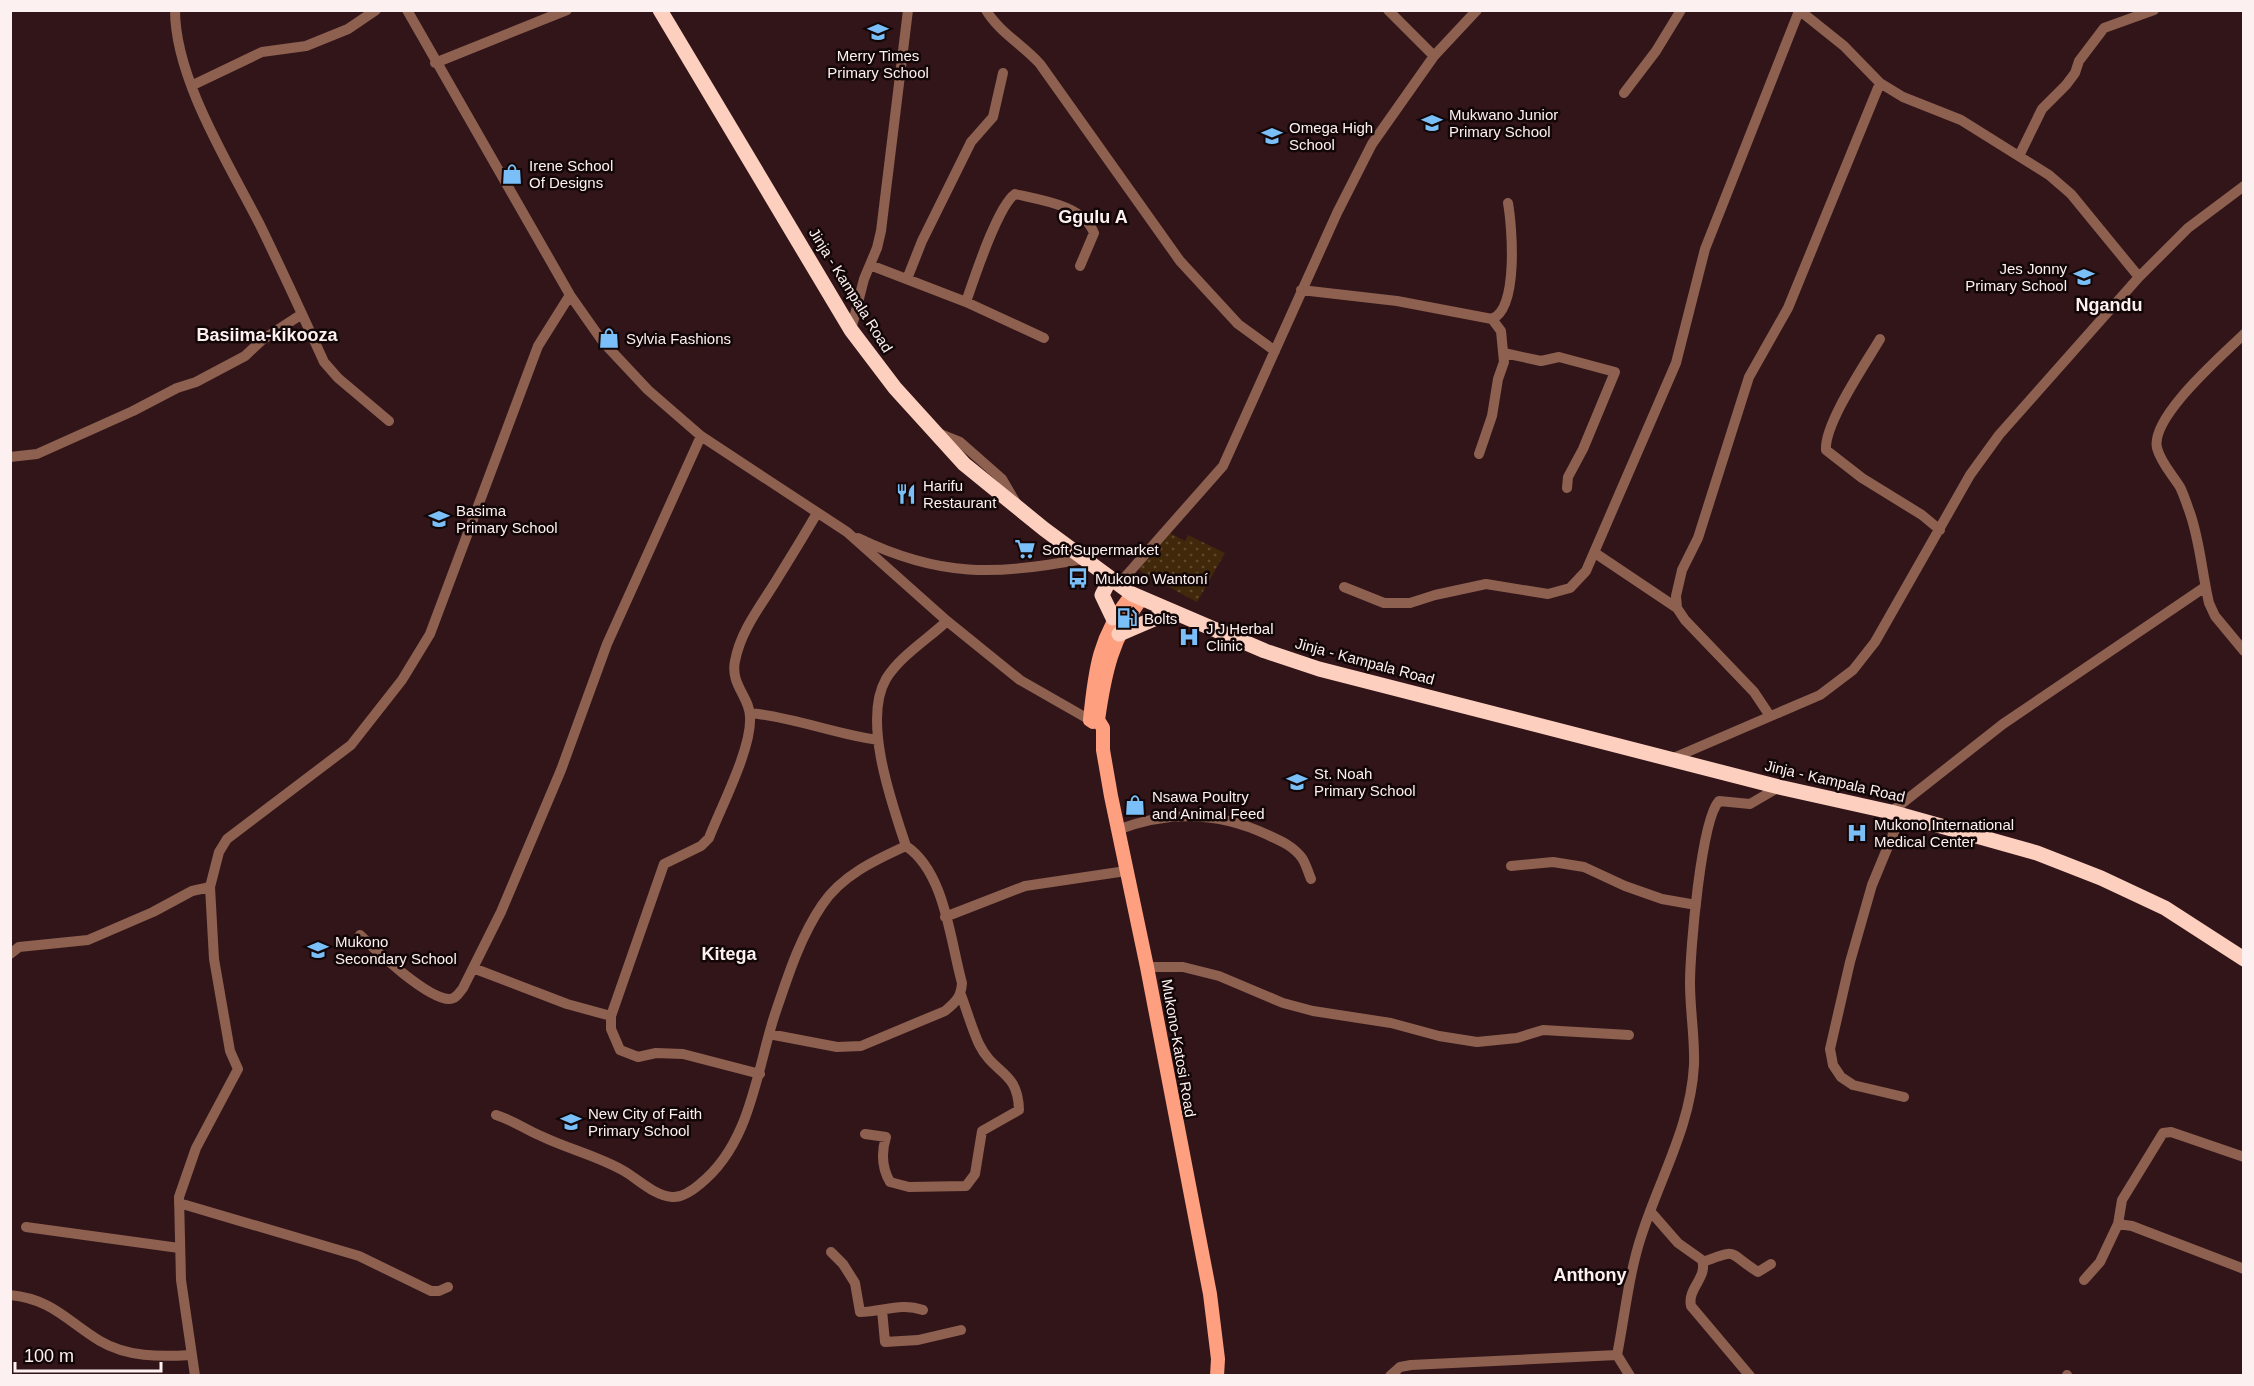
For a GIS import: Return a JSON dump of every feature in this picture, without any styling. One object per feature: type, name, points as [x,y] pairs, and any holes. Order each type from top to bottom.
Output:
[{"type":"highway","name":"Jinja - Kampala Road","points":[[660,10],[851,330],[929,429],[964,465],[1020,511],[1136,596],[1265,651],[1319,669],[1779,787],[1896,814],[2037,853],[2101,878],[2164,908],[2244,959]]},
{"type":"highway","points":[[1113,618],[1102,595],[1114,582]]},
{"type":"highway","points":[[1119,634],[1170,612]]},
{"type":"main road","points":[[1097,722],[1095,677],[1113,618],[1136,596]]},
{"type":"main road","points":[[1097,722],[1105,670],[1136,596]]},
{"type":"main road","name":"Mukono-Katosi Road","points":[[1097,722],[1210,1294],[1218,1359],[1217,1376]]},
{"type":"street","points":[[175,10],[180,55],[213,133],[324,362],[338,378],[389,421]]},
{"type":"street","points":[[193,85],[262,52],[306,46],[348,29],[376,10]]},
{"type":"street","points":[[407,10],[435,63],[467,114],[570,295],[603,342],[648,390],[701,436],[847,532],[947,621],[1020,680],[1097,722]]},
{"type":"street","points":[[435,63],[567,10]]},
{"type":"street","points":[[851,330],[881,231],[908,10]]},
{"type":"street","points":[[986,10],[994,22],[1026,48],[1040,64],[1180,261],[1238,324],[1275,351]]},
{"type":"street","points":[[1388,10],[1434,56]]},
{"type":"street","points":[[1114,582],[1223,466],[1301,290],[1372,144],[1434,56],[1477,10]]},
{"type":"street","points":[[1624,93],[1656,51],[1681,10]]},
{"type":"street","points":[[1344,587],[1384,603],[1410,603],[1486,584],[1548,594],[1570,588],[1586,571],[1676,363],[1705,249],[1799,10],[1844,46],[1880,83],[1903,97],[1961,120],[2019,156],[2071,194],[2139,277]]},
{"type":"street","points":[[2019,156],[2042,109],[2066,85],[2075,73],[2079,61],[2104,28],[2154,10]]},
{"type":"street","points":[[907,279],[922,241],[971,142],[993,117],[1002,73]]},
{"type":"street","points":[[1677,608],[1676,596],[1682,570],[1698,538],[1749,377],[1788,308],[1880,83]]},
{"type":"street","points":[[1671,759],[1820,695],[1853,670],[1875,642],[1970,475],[1999,435],[2139,277],[2188,228],[2244,186]]},
{"type":"street","points":[[966,302],[996,224],[1009,199],[1015,194],[1059,205],[1091,226],[1094,233],[1080,266]]},
{"type":"street","points":[[1301,290],[1397,301],[1492,319],[1500,315],[1512,268],[1514,234],[1508,203]]},
{"type":"street","points":[[870,265],[966,302],[1044,338]]},
{"type":"street","points":[[195,1376],[190,1355],[179,1248],[180,1191],[196,1148],[238,1069],[230,1051],[214,959],[210,887],[222,845],[351,745],[402,680],[424,644],[538,346],[570,295]]},
{"type":"street","points":[[10,457],[37,454],[126,415],[177,388],[196,382],[245,356],[262,340],[302,314]]},
{"type":"street","points":[[1479,454],[1492,416],[1504,353],[1501,332],[1492,319]]},
{"type":"street","points":[[2243,335],[2192,386],[2169,414],[2158,432],[2156,446],[2162,461],[2181,489],[2191,515],[2205,586],[2215,616],[2244,651]]},
{"type":"street","points":[[1880,339],[1852,385],[1828,432],[1826,450],[1830,456],[1922,515],[1940,530]]},
{"type":"street","points":[[1504,353],[1541,361],[1559,357],[1615,372],[1583,449],[1568,477],[1567,488]]},
{"type":"street","points":[[360,935],[399,970],[436,995],[449,999],[456,997],[497,921],[561,770],[607,644],[701,436]]},
{"type":"street","points":[[760,1074],[683,1054],[656,1053],[638,1057],[620,1050],[611,1029],[611,1016],[664,864],[701,846],[709,838],[742,753],[749,731],[750,713],[736,683],[734,667],[745,629],[818,513]]},
{"type":"street","points":[[847,532],[910,560],[944,568],[977,571],[1022,570],[1083,558]]},
{"type":"street","points":[[1595,553],[1677,608],[1754,692],[1770,716]]},
{"type":"street","points":[[1904,1097],[1853,1085],[1840,1077],[1833,1065],[1830,1049],[1850,962],[1872,885],[1896,814],[2003,724],[2205,586]]},
{"type":"street","points":[[865,1134],[886,1137],[883,1148],[884,1171],[890,1182],[909,1187],[966,1186],[975,1174],[982,1131],[1019,1110],[1018,1093],[1012,1079],[992,1064],[980,1045],[961,995],[962,983],[936,885],[926,862],[906,846],[891,798],[878,740],[881,690],[887,678],[947,621]]},
{"type":"street","points":[[750,713],[775,716],[852,737],[878,740]]},
{"type":"street","points":[[1630,1376],[1617,1355],[1641,1237],[1675,1150],[1689,1100],[1694,1065],[1690,983],[1696,905],[1714,806],[1719,801],[1727,800],[1750,804],[1779,787]]},
{"type":"street","points":[[1117,830],[1137,822],[1168,816],[1208,815],[1233,821],[1290,845],[1302,858],[1311,879]]},
{"type":"street","points":[[496,1115],[518,1122],[540,1136],[624,1172],[656,1191],[671,1197],[682,1196],[704,1181],[724,1161],[740,1131],[760,1074],[769,1034],[805,932],[823,902],[846,879],[864,867],[906,846]]},
{"type":"street","points":[[1511,866],[1553,862],[1584,867],[1624,886],[1662,899],[1696,905]]},
{"type":"street","points":[[945,917],[1025,886],[1126,871]]},
{"type":"street","points":[[10,954],[20,947],[88,940],[153,912],[192,891],[210,887]]},
{"type":"street","points":[[1147,967],[1183,968],[1219,976],[1283,1003],[1313,1011],[1391,1023],[1439,1036],[1477,1042],[1517,1038],[1543,1030],[1629,1035]]},
{"type":"street","points":[[473,968],[575,1006],[611,1016]]},
{"type":"street","points":[[769,1034],[837,1047],[861,1046],[945,1011],[961,995]]},
{"type":"street","points":[[2084,1280],[2100,1262],[2118,1224],[2122,1200],[2163,1133],[2171,1132],[2244,1157]]},
{"type":"street","points":[[179,1203],[359,1256],[431,1291],[439,1291],[448,1287]]},
{"type":"street","points":[[1650,1211],[1673,1238],[1703,1262]]},
{"type":"street","points":[[2118,1224],[2133,1226],[2244,1269]]},
{"type":"street","points":[[27,1227],[179,1248]]},
{"type":"street","points":[[831,1252],[843,1264],[855,1283],[860,1312],[895,1306],[912,1306],[923,1310]]},
{"type":"street","points":[[1703,1262],[1726,1252],[1733,1253],[1758,1272],[1771,1264]]},
{"type":"street","points":[[1703,1262],[1703,1273],[1691,1291],[1691,1306],[1750,1376]]},
{"type":"street","points":[[10,1295],[26,1297],[49,1305],[111,1346],[155,1358],[190,1355]]},
{"type":"street","points":[[882,1310],[885,1342],[918,1340],[961,1330]]},
{"type":"street","points":[[1390,1376],[1400,1367],[1411,1365],[1617,1355]]},
{"type":"shaded area","points":[[1164,530],[1185,541],[1188,535],[1225,553],[1197,602],[1144,574],[1134,565],[1136,555]]},
{"type":"place","name":"Merry Times Primary School","points":[[878,32]]},
{"type":"place","name":"Mukwano Junior Primary School","points":[[1432,123]]},
{"type":"place","name":"Omega High School","points":[[1272,136]]},
{"type":"place","name":"Irene School Of Designs","points":[[512,174]]},
{"type":"place","name":"Jes Jonny Primary School","points":[[2084,277]]},
{"type":"place","name":"Sylvia Fashions","points":[[609,338]]},
{"type":"place","name":"Harifu Restaurant","points":[[906,494]]},
{"type":"place","name":"Basima Primary School","points":[[439,519]]},
{"type":"place","name":"Soft Supermarket","points":[[1025,549]]},
{"type":"place","name":"Mukono Wantoní","points":[[1078,578]]},
{"type":"place","name":"Bolts","points":[[1127,618]]},
{"type":"place","name":"J J Herbal Clinic","points":[[1189,637]]},
{"type":"place","name":"St. Noah Primary School","points":[[1297,782]]},
{"type":"place","name":"Nsawa Poultry and Animal Feed","points":[[1135,805]]},
{"type":"place","name":"Mukono International Medical Center","points":[[1857,833]]},
{"type":"place","name":"Mukono Secondary School","points":[[318,950]]},
{"type":"place","name":"New City of Faith Primary School","points":[[571,1122]]},
{"type":"district","name":"Ggulu A","points":[[1093,217]]},
{"type":"district","name":"Ngandu","points":[[2109,305]]},
{"type":"district","name":"Basiima-kikooza","points":[[267,335]]},
{"type":"district","name":"Kitega","points":[[729,954]]},
{"type":"district","name":"Anthony","points":[[1590,1275]]}]
